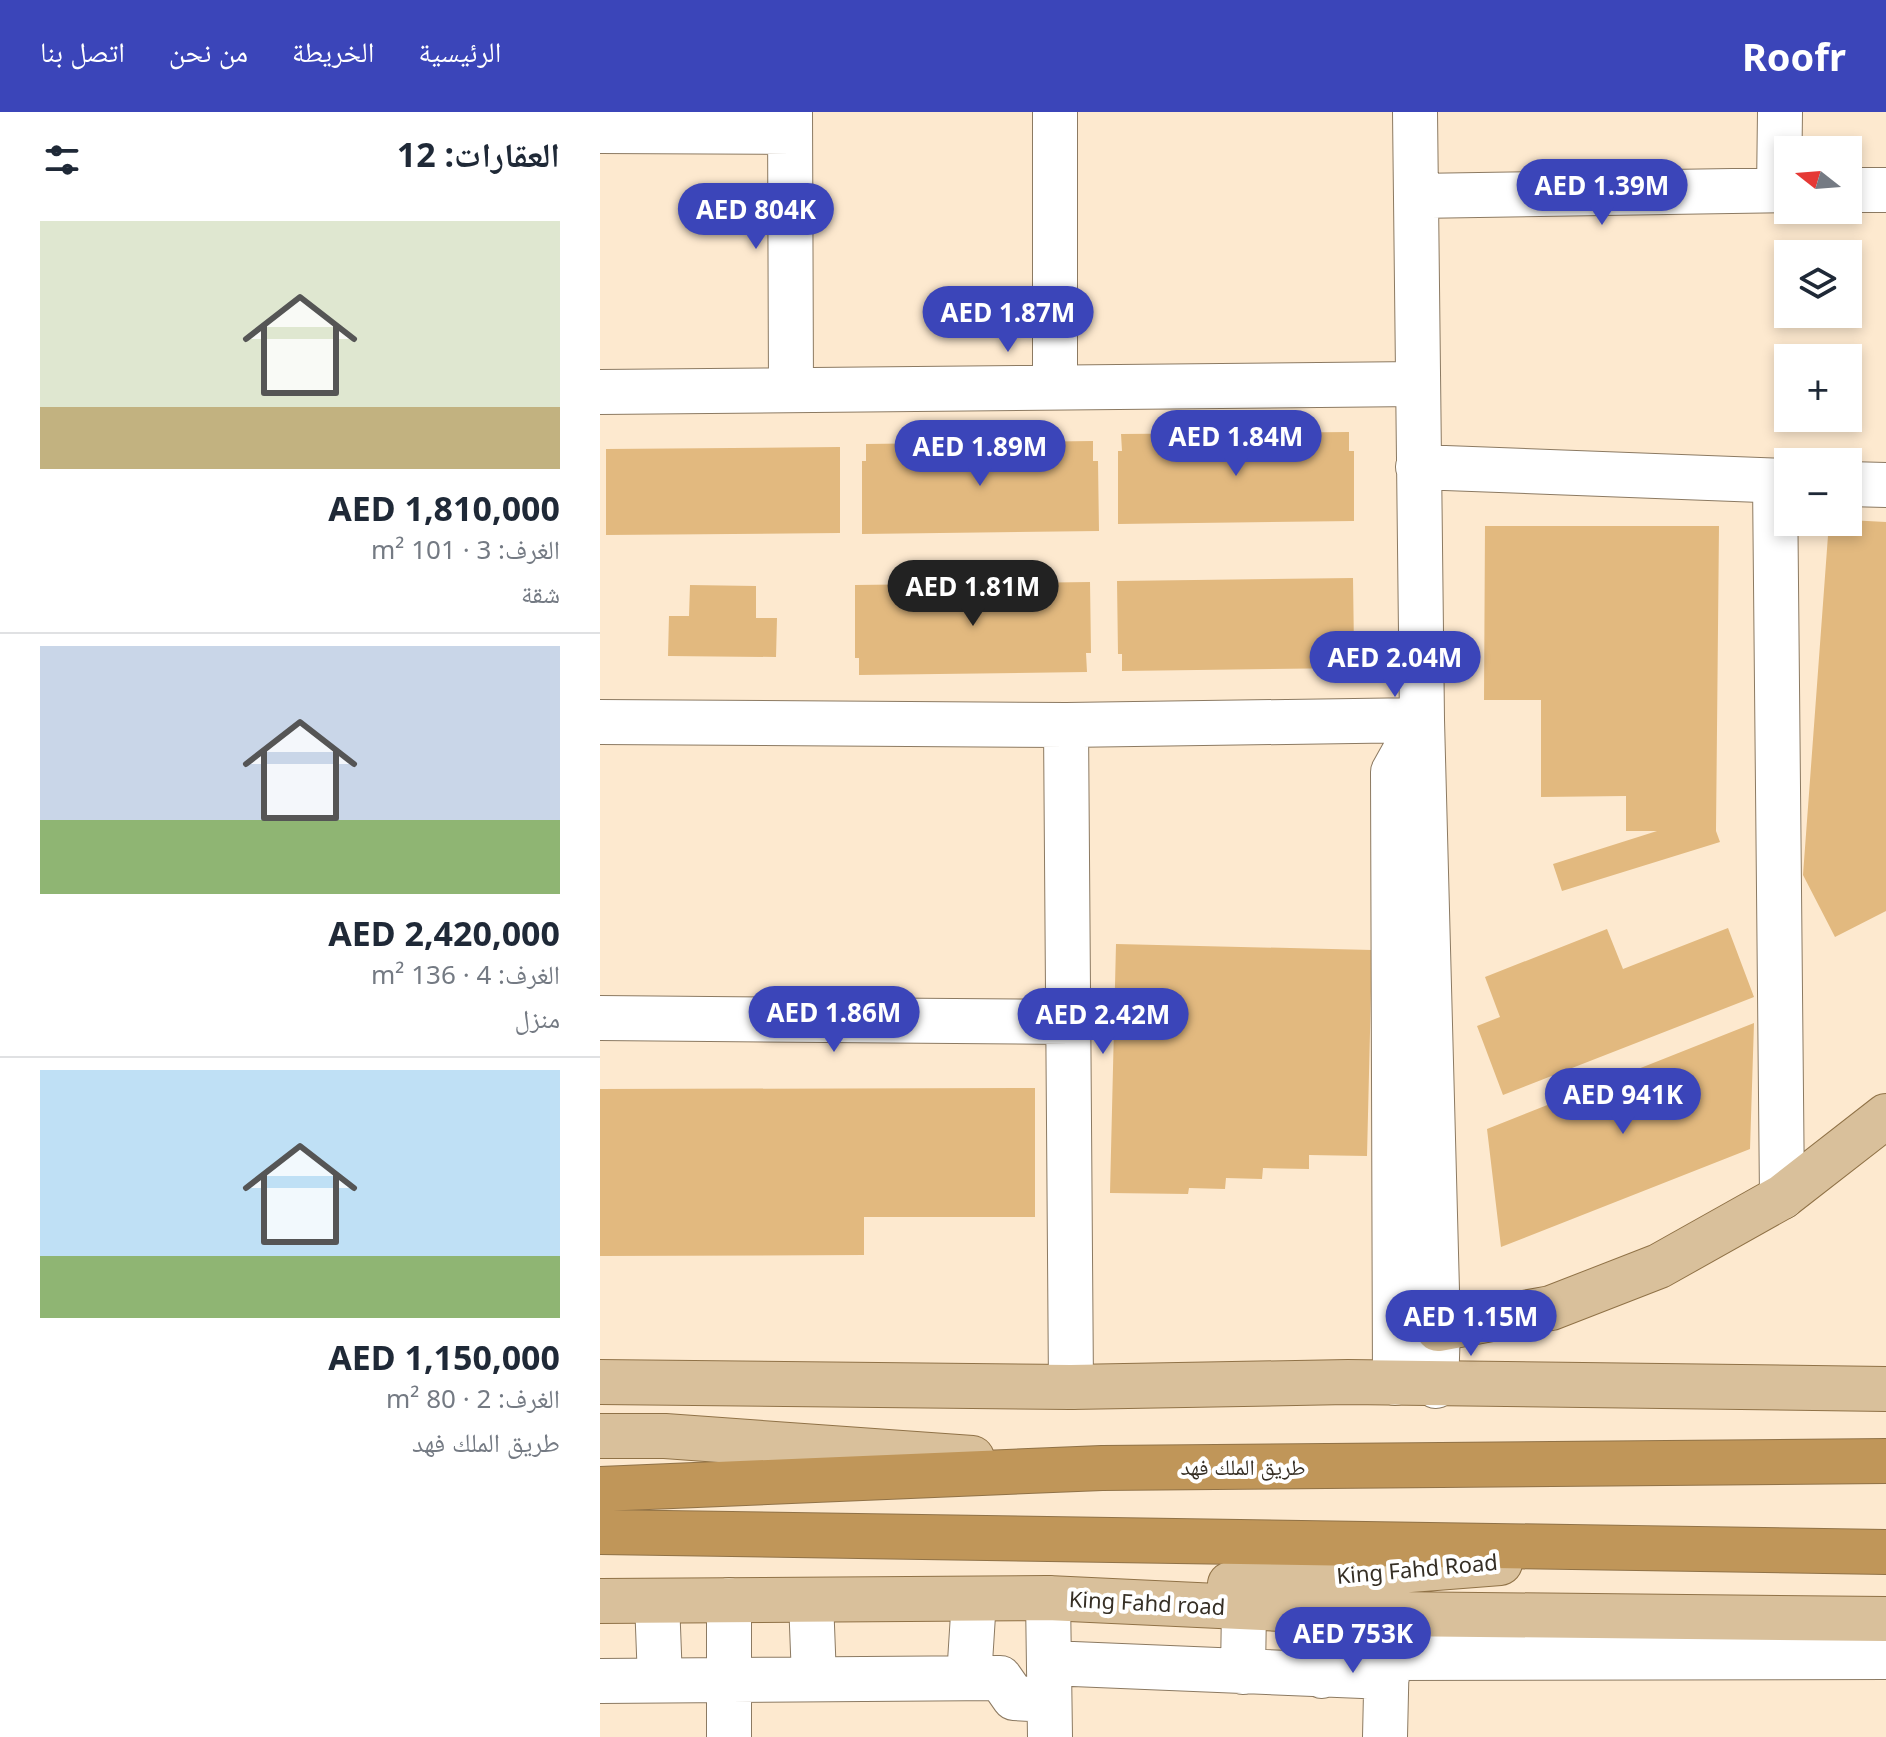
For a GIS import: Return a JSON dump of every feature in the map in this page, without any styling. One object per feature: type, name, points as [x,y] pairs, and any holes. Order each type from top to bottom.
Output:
[{"type":"highway","name":"طريق الملك فهد","points":[[600,1511],[1102,1468],[1886,1461]]},
{"type":"highway","name":"طريق الملك فهد","points":[[600,1511],[1886,1552]]},
{"type":"main road","points":[[1438,1329],[1551,1308],[1659,1266],[1782,1197],[1886,1116]]},
{"type":"main road","points":[[600,1382],[1071,1387],[1415,1384],[1886,1389]]},
{"type":"main road","points":[[600,1436],[665,1436],[1102,1468]]},
{"type":"main road","name":"King Fahd Road","points":[[1048,1598],[1690,1547]]},
{"type":"main road","name":"King Fahd road","points":[[600,1601],[1048,1598],[1324,1612],[1485,1615],[1764,1638],[1868,1619]]},
{"type":"street","points":[[1055,112],[1055,387]]},
{"type":"street","points":[[1415,112],[1422,720],[1438,1329],[1415,1384]]},
{"type":"street","points":[[1780,112],[1781,136]]},
{"type":"street","points":[[600,131],[790,122],[791,390]]},
{"type":"street","points":[[1416,196],[1774,190]]},
{"type":"street","points":[[1862,190],[1886,190]]},
{"type":"street","points":[[600,392],[1417,384]]},
{"type":"street","points":[[1418,467],[1774,481]]},
{"type":"street","points":[[1862,484],[1886,485]]},
{"type":"street","points":[[1782,536],[1782,1197]]},
{"type":"street","points":[[600,722],[1066,725],[1422,720]]},
{"type":"street","points":[[1415,1384],[1394,1332],[1393,772],[1422,720]]},
{"type":"street","points":[[1066,725],[1071,1387]]},
{"type":"street","points":[[600,1018],[1069,1022]]},
{"type":"street","points":[[1394,1332],[1438,1329]]},
{"type":"street","points":[[1048,1598],[1049,1700]]},
{"type":"street","points":[[969,1678],[974,1599]]},
{"type":"street","points":[[729,1600],[729,1737]]},
{"type":"street","points":[[811,1600],[814,1678]]},
{"type":"street","points":[[657,1601],[660,1680]]},
{"type":"street","points":[[1243,1672],[1244,1608]]},
{"type":"street","points":[[1322,1676],[1324,1612]]},
{"type":"street","points":[[1385,1737],[1387,1614]]},
{"type":"street","points":[[1485,1615],[1555,1658]]},
{"type":"street","points":[[1831,1657],[1868,1619]]},
{"type":"street","points":[[600,1681],[1000,1678],[1014,1698],[1049,1700],[1243,1672],[1322,1676],[1387,1668],[1555,1658],[1764,1638],[1831,1657],[1886,1657]]},
{"type":"building","points":[[1349,432],[1349,451],[1354,451],[1354,521],[1118,524],[1118,451],[1122,451],[1121,434]]},
{"type":"building","points":[[1093,441],[1093,461],[1098,461],[1099,531],[862,534],[862,461],[866,461],[866,444]]},
{"type":"building","points":[[840,447],[840,533],[606,535],[606,449]]},
{"type":"building","points":[[1862,521],[1886,522],[1886,911],[1835,937],[1803,875],[1828,536],[1862,536]]},
{"type":"building","points":[[1485,526],[1719,526],[1716,831],[1720,842],[1562,891],[1553,864],[1657,831],[1626,831],[1626,796],[1541,797],[1541,700],[1484,700]]},
{"type":"building","points":[[1353,578],[1354,649],[1349,649],[1349,668],[1122,671],[1122,654],[1118,654],[1117,581]]},
{"type":"building","points":[[1090,582],[1091,653],[1086,653],[1087,672],[859,675],[859,658],[855,658],[855,585]]},
{"type":"building","points":[[690,585],[756,586],[756,618],[777,618],[776,657],[668,656],[669,616],[689,616]]},
{"type":"building","points":[[1728,928],[1754,997],[1503,1095],[1477,1026],[1500,1017],[1485,977],[1607,929],[1623,969]]},
{"type":"building","points":[[1116,944],[1372,950],[1367,1156],[1309,1155],[1309,1169],[1263,1168],[1262,1179],[1226,1178],[1225,1189],[1189,1188],[1188,1194],[1110,1193]]},
{"type":"building","points":[[1754,1023],[1750,1149],[1501,1247],[1487,1129]]},
{"type":"building","points":[[1035,1088],[1035,1217],[864,1217],[864,1255],[600,1256],[600,1089]]}]
